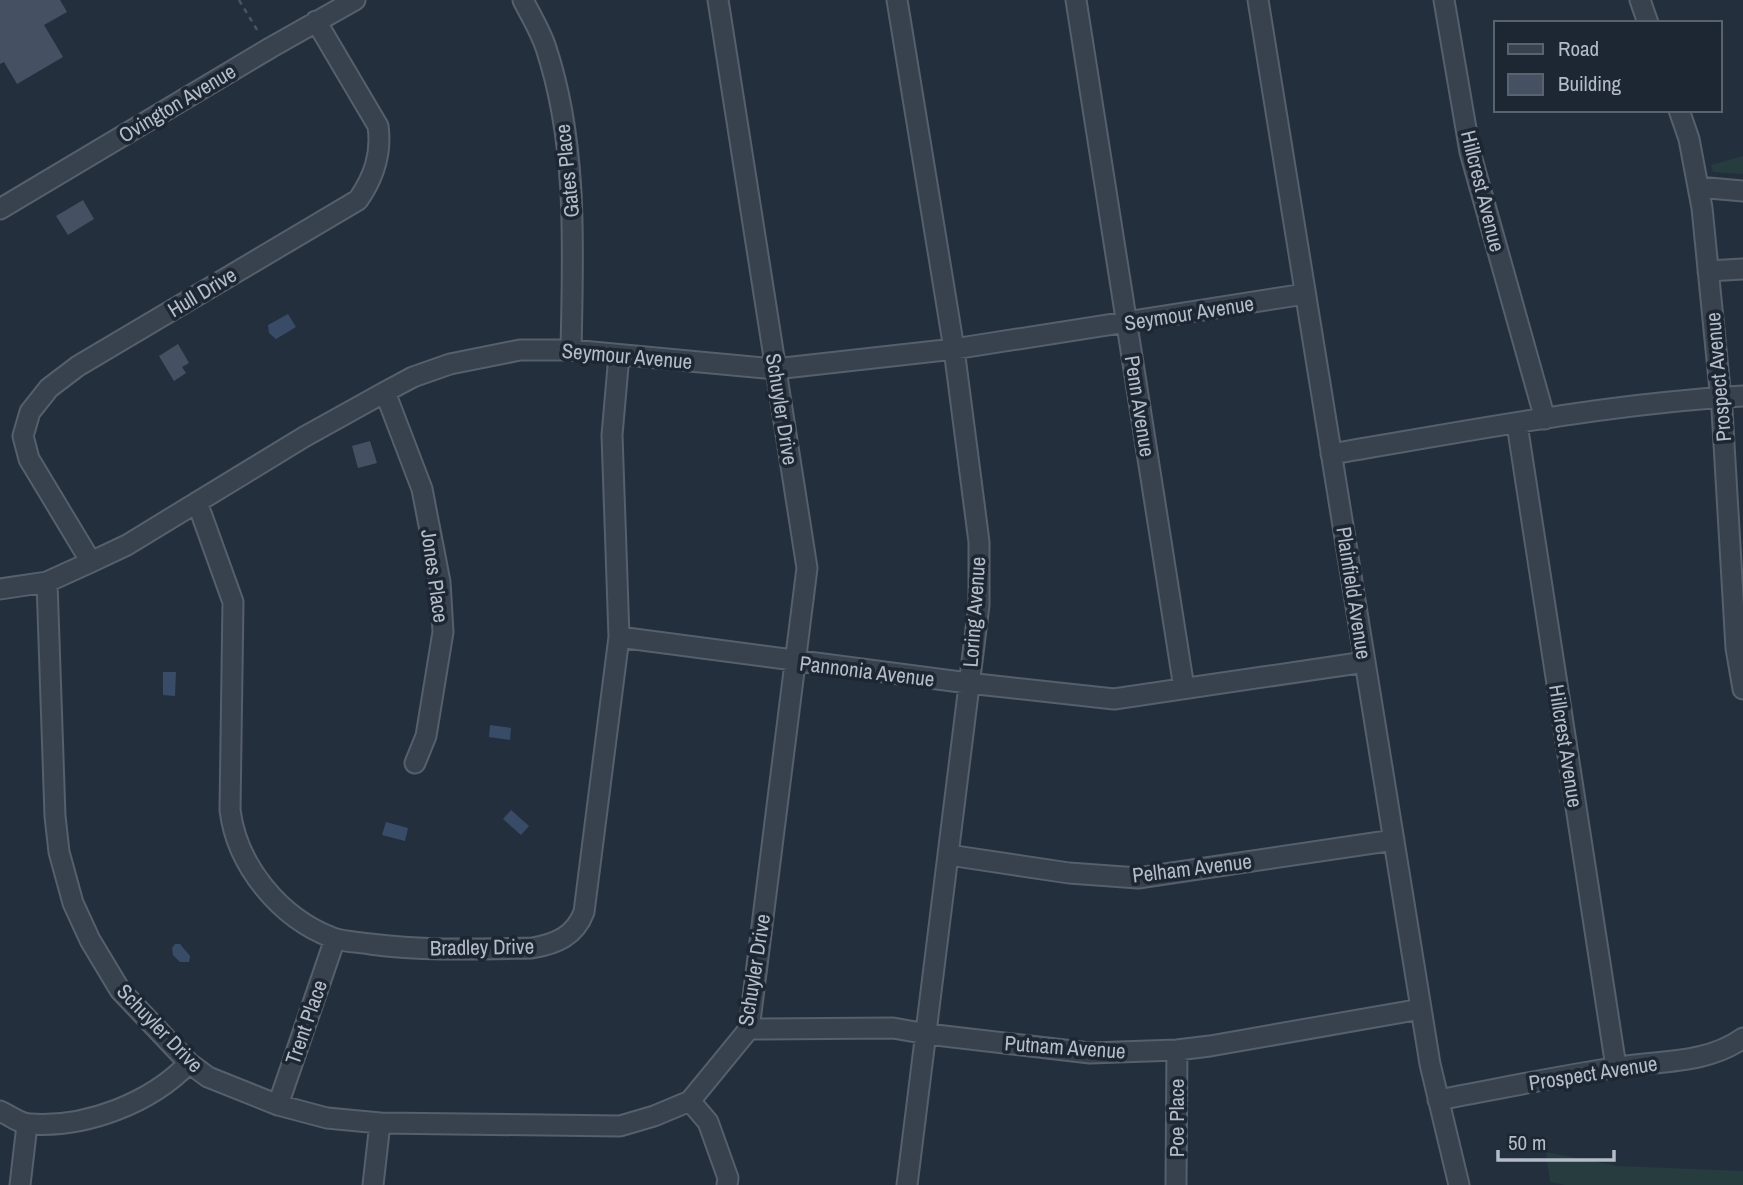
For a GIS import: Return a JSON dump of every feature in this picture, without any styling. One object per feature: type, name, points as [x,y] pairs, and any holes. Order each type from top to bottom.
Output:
[{"type":"street","name":"Ovington Avenue","points":[[0,209],[355,0]]},
{"type":"street","name":"Gates Place","points":[[523,0],[546,47],[566,133],[573,228],[571,350]]},
{"type":"street","name":"Schuyler Drive","points":[[47,582],[55,816],[58,852],[73,903],[90,940],[120,990],[189,1063],[208,1077],[278,1105],[327,1118],[380,1123],[620,1126],[690,1101],[749,1029],[793,661],[807,568],[718,0]]},
{"type":"street","name":"Loring Avenue","points":[[897,0],[954,349],[979,542],[979,605],[908,1185]]},
{"type":"street","name":"Penn Avenue","points":[[1076,0],[1184,688]]},
{"type":"street","name":"Plainfield Avenue","points":[[1258,0],[1421,1009],[1438,1100],[1459,1185]]},
{"type":"street","name":"Hillcrest Avenue","points":[[1444,0],[1470,152],[1545,419]]},
{"type":"street","points":[[1640,0],[1647,21]]},
{"type":"street","name":"Hull Drive","points":[[91,562],[29,459],[23,436],[30,412],[49,388],[78,366],[358,200],[370,182],[375,165],[380,144],[378,126],[316,21]]},
{"type":"street","name":"Prospect Avenue","points":[[1680,112],[1689,139],[1698,187],[1708,271],[1721,398],[1736,648],[1743,689]]},
{"type":"street","points":[[1698,187],[1743,191]]},
{"type":"street","points":[[1708,271],[1743,269]]},
{"type":"street","name":"Seymour Avenue","points":[[0,589],[47,582],[127,545],[385,392],[413,377],[450,364],[520,350],[571,350],[775,369],[954,349],[1306,294]]},
{"type":"street","name":"Bradley Drive","points":[[197,502],[233,601],[230,810],[232,829],[244,857],[258,879],[281,906],[334,939],[398,947],[532,948],[551,945],[579,926],[584,912],[619,637],[612,435],[620,355]]},
{"type":"street","name":"Jones Place","points":[[385,392],[422,489],[440,582],[443,632],[426,736],[415,763]]},
{"type":"street","points":[[1331,454],[1677,400],[1743,396]]},
{"type":"street","name":"Hillcrest Avenue","points":[[1517,424],[1616,1067]]},
{"type":"street","name":"Pannonia Avenue","points":[[619,637],[968,684],[1114,699],[1365,662]]},
{"type":"street","name":"Pelham Avenue","points":[[949,855],[1069,873],[1139,878],[1394,840]]},
{"type":"street","name":"Trent Place","points":[[278,1105],[334,939]]},
{"type":"street","name":"Putnam Avenue","points":[[749,1029],[894,1028],[1090,1053],[1177,1050],[1421,1009]]},
{"type":"street","name":"Prospect Avenue","points":[[1438,1100],[1616,1067],[1701,1058],[1730,1047],[1743,1038]]},
{"type":"street","name":"Poe Place","points":[[1176,1185],[1177,1050]]},
{"type":"street","points":[[0,1111],[27,1125],[100,1116],[153,1093],[174,1079],[189,1063]]},
{"type":"street","points":[[690,1101],[708,1122],[728,1178],[727,1185]]},
{"type":"street","points":[[373,1185],[380,1123]]},
{"type":"street","points":[[20,1185],[27,1125]]},
{"type":"path","points":[[239,0],[261,37]]},
{"type":"green space","points":[[1743,156],[1743,174],[1713,172],[1711,165]]},
{"type":"green space","points":[[1546,1152],[1617,1166],[1743,1171],[1743,1185],[1566,1185],[1550,1182]]},
{"type":"water","points":[[288,314],[296,327],[276,339],[269,333],[268,325]]},
{"type":"water","points":[[163,672],[176,672],[175,696],[163,695]]},
{"type":"water","points":[[490,725],[511,728],[510,740],[489,737]]},
{"type":"water","points":[[511,810],[529,826],[521,835],[503,819]]},
{"type":"water","points":[[386,822],[408,828],[405,841],[382,835]]},
{"type":"water","points":[[175,944],[180,944],[190,956],[189,962],[180,962],[173,955],[172,948]]},
{"type":"building","points":[[0,0],[60,0],[67,12],[44,25],[63,57],[17,84],[4,62],[0,64]]},
{"type":"building","points":[[83,200],[94,219],[68,235],[56,216]]},
{"type":"building","points":[[178,344],[189,363],[182,367],[186,373],[174,381],[159,356]]},
{"type":"building","points":[[370,441],[377,463],[358,468],[352,446]]}]
